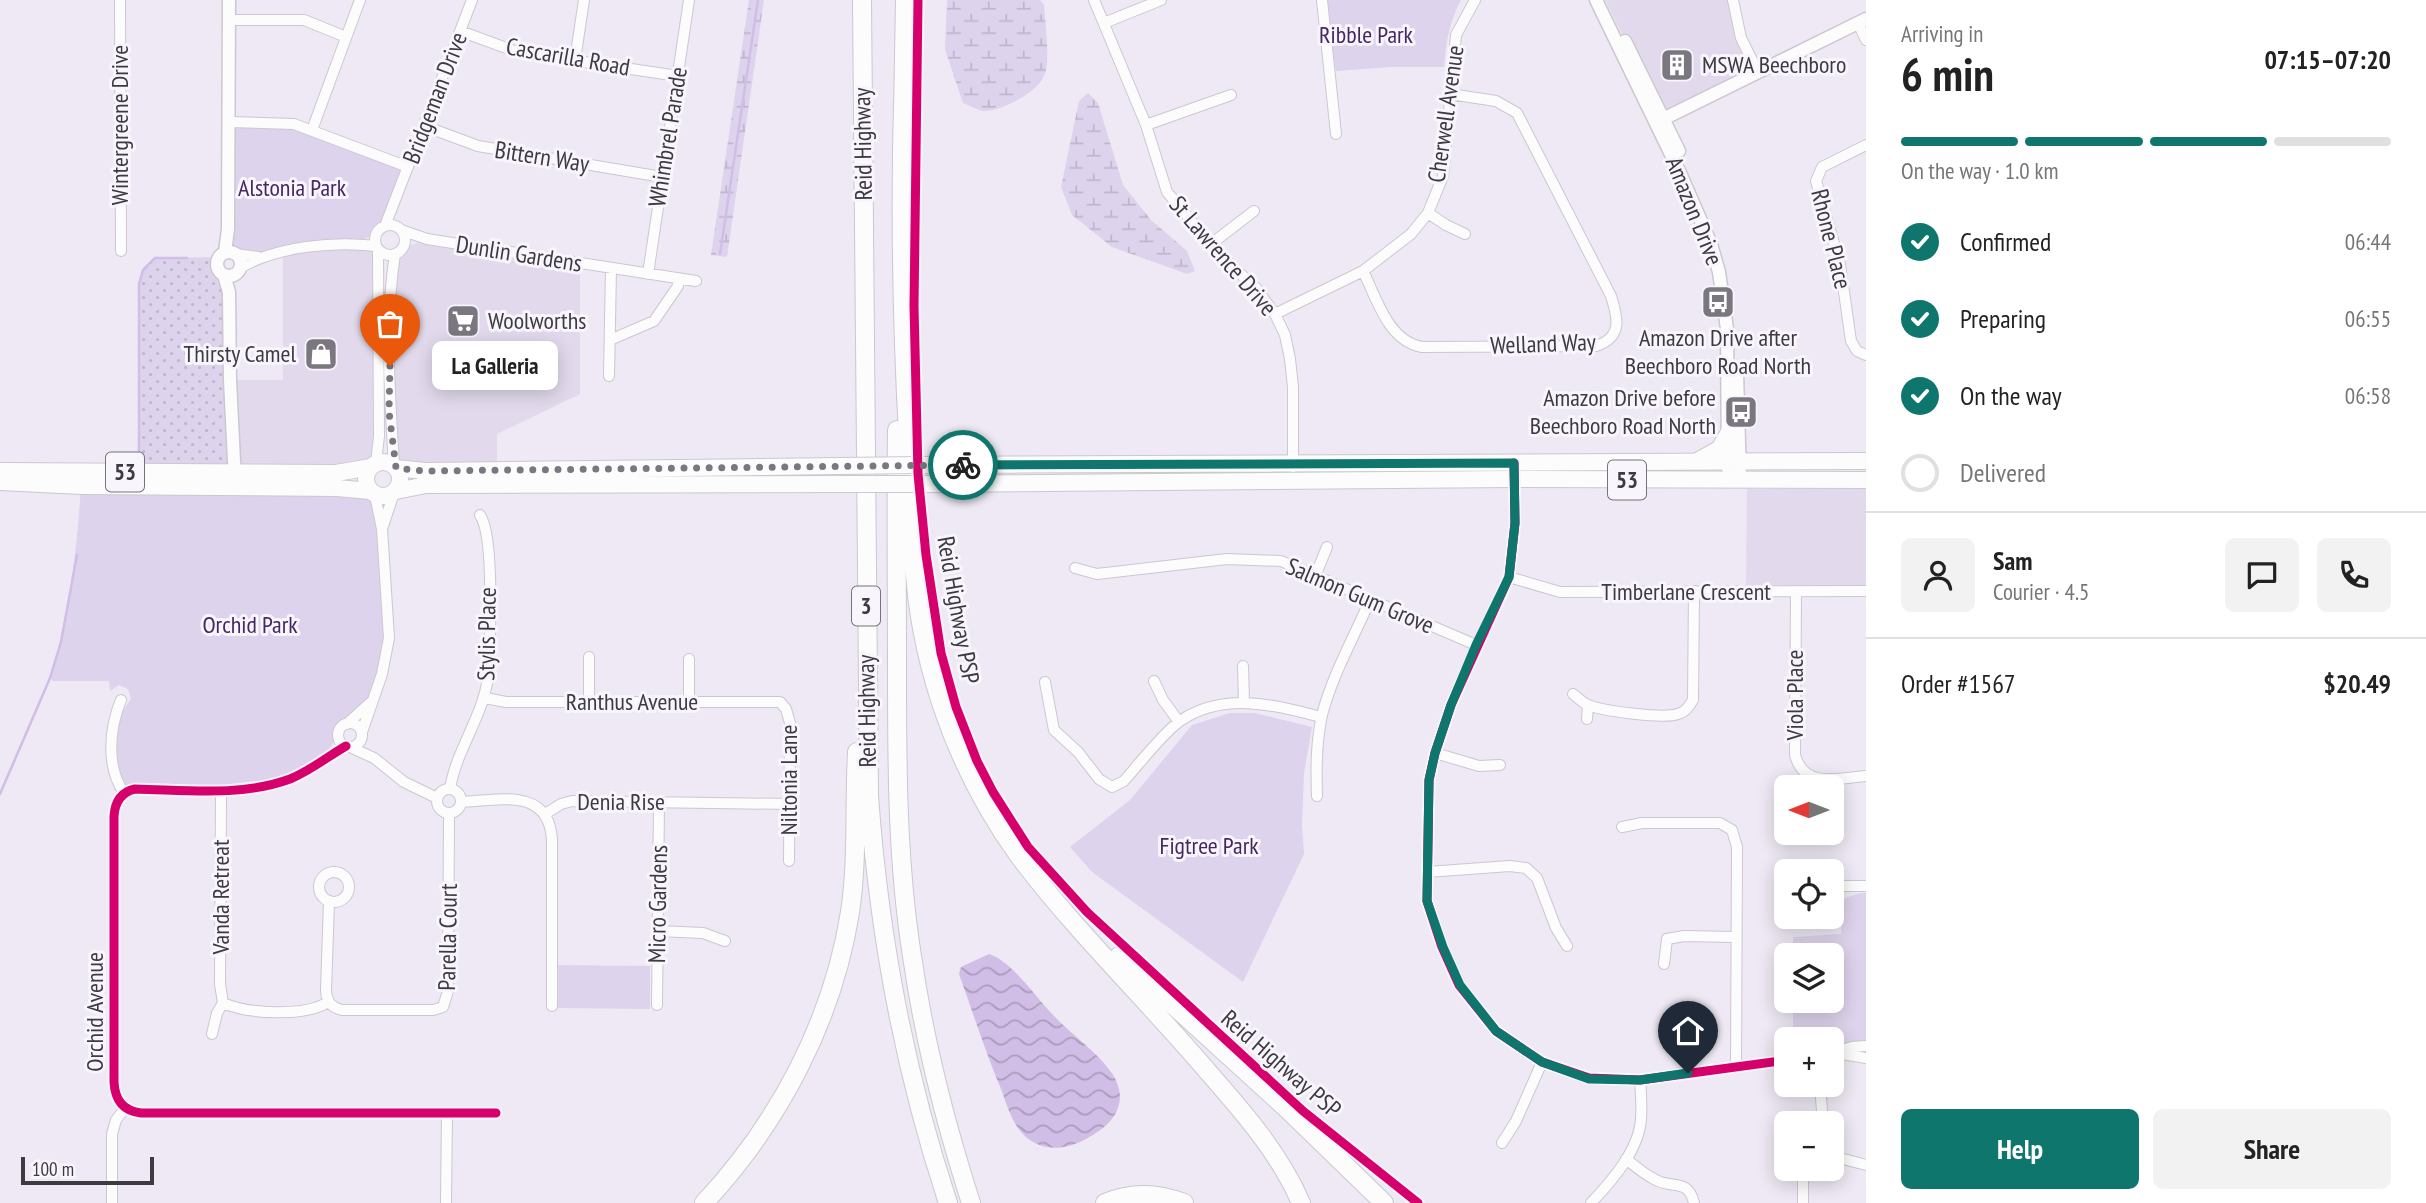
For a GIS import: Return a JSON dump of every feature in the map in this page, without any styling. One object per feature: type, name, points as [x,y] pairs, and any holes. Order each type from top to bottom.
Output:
[{"type":"highway","name":"Reid Highway","points":[[862,0],[869,796],[879,904],[891,984],[921,1117],[948,1203]]},
{"type":"highway","name":"Reid Highway","points":[[905,0],[897,464],[900,848],[911,954],[920,1007],[943,1111],[971,1203]]},
{"type":"highway","points":[[903,103],[901,197],[905,379],[917,594],[926,647],[941,705],[985,803],[1018,855],[1081,933],[1138,991],[1228,1094],[1278,1158],[1301,1203]]},
{"type":"highway","points":[[704,1203],[760,1135],[795,1075],[823,1011],[843,945],[850,911],[853,874],[866,560]]},
{"type":"highway","points":[[1049,893],[1286,1108],[1384,1203]]},
{"type":"highway","points":[[1105,1203],[1123,1197],[1153,1195],[1184,1203]]},
{"type":"main road","points":[[1694,462],[1720,449],[1729,432]]},
{"type":"main road","name":"53","points":[[0,471],[234,480],[337,488],[385,496],[426,485],[921,484],[1293,473],[1514,471],[1694,462],[1866,461]]},
{"type":"main road","name":"53","points":[[0,482],[234,480],[336,474],[386,462],[395,467],[425,471],[921,466],[1293,473]]},
{"type":"main road","points":[[373,465],[366,476],[373,493]]},
{"type":"main road","points":[[395,467],[400,477],[395,492]]},
{"type":"main road","name":"53","points":[[1514,471],[1734,480],[1866,480]]},
{"type":"street","name":"Wintergreene Drive","points":[[120,0],[121,251]]},
{"type":"street","points":[[229,0],[231,253]]},
{"type":"street","points":[[312,130],[360,0]]},
{"type":"street","name":"Bridgeman Drive","points":[[385,226],[472,0]]},
{"type":"street","points":[[575,60],[584,0]]},
{"type":"street","name":"Whimbrel Parade","points":[[648,274],[689,0]]},
{"type":"street","name":"St Lawrence Drive","points":[[1094,0],[1146,125],[1167,192],[1211,244],[1256,288],[1275,314],[1285,335],[1290,359],[1293,473]]},
{"type":"street","points":[[1104,23],[1161,0]]},
{"type":"street","points":[[1322,0],[1336,134]]},
{"type":"street","name":"Cherwell Avenue","points":[[1275,314],[1363,271],[1411,234],[1428,213],[1443,176],[1456,35],[1475,0]]},
{"type":"street","name":"Amazon Drive","points":[[1596,0],[1706,208],[1727,274],[1735,324],[1734,480]]},
{"type":"street","name":"Amazon Drive","points":[[1605,0],[1701,216],[1719,272],[1727,329],[1729,432],[1734,462]]},
{"type":"street","points":[[1733,0],[1741,38],[1758,72]]},
{"type":"street","points":[[229,20],[304,20],[346,37]]},
{"type":"street","points":[[1660,121],[1862,21],[1866,40]]},
{"type":"street","name":"Cascarilla Road","points":[[460,31],[517,52],[678,76]]},
{"type":"street","name":"Welland Way","points":[[1363,271],[1393,330],[1409,345],[1596,346],[1607,342],[1614,335],[1616,324],[1611,296],[1517,113],[1496,101],[1450,94]]},
{"type":"street","points":[[1146,125],[1231,95]]},
{"type":"street","points":[[229,122],[294,124],[408,167]]},
{"type":"street","name":"Bittern Way","points":[[424,126],[478,146],[662,177]]},
{"type":"street","name":"Rhone Place","points":[[1866,145],[1822,167],[1816,181],[1840,264],[1852,341],[1857,351],[1866,355]]},
{"type":"street","name":"Bridgeman Drive","points":[[398,197],[399,229]]},
{"type":"street","points":[[1211,244],[1254,211]]},
{"type":"street","points":[[1428,213],[1465,234]]},
{"type":"street","points":[[373,465],[378,430],[377,244],[385,226],[399,229],[404,238],[390,284],[389,412],[395,467]]},
{"type":"street","name":"Dunlin Gardens","points":[[399,229],[427,239],[696,281]]},
{"type":"street","name":"Dunlin Gardens","points":[[399,251],[427,239]]},
{"type":"street","points":[[233,272],[217,265],[219,257],[231,253],[258,257],[351,243],[377,244],[386,255],[399,251]]},
{"type":"street","points":[[231,253],[241,260],[233,272],[229,292],[229,380],[234,480]]},
{"type":"street","points":[[233,272],[258,257]]},
{"type":"street","name":"Dunlin Gardens","points":[[610,376],[611,268]]},
{"type":"street","points":[[610,340],[654,321],[678,286],[678,279]]},
{"type":"street","points":[[378,430],[389,412]]},
{"type":"street","points":[[1514,471],[1515,523],[1509,577],[1451,705],[1429,780],[1427,901],[1443,947],[1460,985],[1496,1031],[1542,1062],[1589,1079],[1640,1080],[1774,1062]]},
{"type":"street","points":[[382,529],[395,492]]},
{"type":"street","points":[[121,700],[113,725],[113,767],[114,775],[124,793],[135,789],[221,791],[260,787],[289,779],[307,771],[325,758],[359,744],[371,702],[383,674],[389,638],[382,529],[373,493]]},
{"type":"street","name":"Stylis Place","points":[[450,789],[456,765],[485,698],[489,654],[489,542],[484,520],[480,515]]},
{"type":"street","points":[[1316,574],[1327,547]]},
{"type":"street","name":"Salmon Gum Grove","points":[[1075,568],[1097,574],[1227,559],[1281,561],[1476,645]]},
{"type":"street","name":"Timberlane Crescent","points":[[1509,577],[1560,592],[1866,591]]},
{"type":"street","points":[[1573,694],[1588,705],[1665,717],[1681,714],[1687,709],[1693,699],[1694,591]]},
{"type":"street","name":"Viola Place","points":[[1796,592],[1795,755],[1798,768],[1807,776],[1822,779],[1866,776]]},
{"type":"street","points":[[1317,796],[1316,758],[1321,717],[1370,600]]},
{"type":"street","points":[[589,657],[589,702]]},
{"type":"street","points":[[689,659],[689,701]]},
{"type":"street","points":[[1243,666],[1244,702]]},
{"type":"street","points":[[1154,681],[1163,700],[1179,722]]},
{"type":"street","points":[[1045,682],[1054,730],[1078,752],[1099,779],[1112,787],[1124,781],[1179,722],[1214,705],[1244,702],[1281,707],[1321,717]]},
{"type":"street","name":"Ranthus Avenue","points":[[485,698],[506,702],[780,702]]},
{"type":"street","points":[[325,758],[341,728],[371,702]]},
{"type":"street","name":"Niltonia Lane","points":[[780,702],[786,709],[790,723],[789,861]]},
{"type":"street","points":[[1587,719],[1588,705]]},
{"type":"street","points":[[346,724],[358,725],[374,758]]},
{"type":"street","points":[[338,735],[341,743],[374,758],[404,782],[438,798]]},
{"type":"street","points":[[1435,753],[1479,766],[1500,765]]},
{"type":"street","points":[[450,789],[459,795],[461,802],[457,810],[449,814],[439,808],[438,798],[442,791],[450,789]]},
{"type":"street","name":"Vanda Retreat","points":[[212,1034],[217,1013],[223,1003],[220,984],[221,791]]},
{"type":"street","name":"Orchid Avenue","points":[[124,793],[115,807],[114,816],[114,1083],[117,1098],[124,1108]]},
{"type":"street","name":"Denia Rise","points":[[461,802],[525,800],[535,803],[545,814],[572,801],[790,804]]},
{"type":"street","name":"Micro Gardens","points":[[657,1005],[659,802]]},
{"type":"street","name":"Parella Court","points":[[328,1002],[342,1010],[433,1010],[443,1007],[449,991],[449,814]]},
{"type":"street","points":[[545,814],[550,823],[552,840],[552,1006]]},
{"type":"street","points":[[1622,827],[1642,823],[1720,823],[1731,830],[1737,847],[1736,1067]]},
{"type":"street","points":[[1427,872],[1510,866],[1526,868],[1537,878],[1556,928],[1567,946]]},
{"type":"street","points":[[1844,887],[1866,886]]},
{"type":"street","points":[[223,1003],[249,1010],[303,1011],[315,1009],[328,1002],[326,991],[329,901]]},
{"type":"street","points":[[658,931],[703,933],[726,941]]},
{"type":"street","points":[[1664,964],[1667,939],[1684,936],[1735,937]]},
{"type":"street","points":[[1844,1050],[1866,1046]]},
{"type":"street","points":[[1844,1055],[1866,1058]]},
{"type":"street","points":[[1502,1143],[1516,1121],[1542,1062]]},
{"type":"street","points":[[1593,1202],[1626,1159],[1635,1142],[1641,1121],[1640,1080]]},
{"type":"street","points":[[112,1203],[112,1134],[116,1120],[124,1108],[141,1113],[496,1113]]},
{"type":"street","points":[[446,1203],[447,1113]]},
{"type":"street","points":[[1626,1159],[1664,1185],[1681,1185],[1692,1194],[1694,1203]]},
{"type":"street","points":[[1844,1159],[1866,1165]]},
{"type":"street","points":[[1803,1181],[1803,1203]]},
{"type":"shaded area","points":[[1605,0],[1733,0],[1758,72],[1664,119]]},
{"type":"shaded area","points":[[427,239],[580,264],[580,394],[497,434],[497,470],[396,468],[389,412],[395,254]]},
{"type":"shaded area","points":[[376,246],[376,463],[233,472],[230,380],[283,380],[283,252]]},
{"type":"shaded area","points":[[1747,489],[1866,489],[1866,586],[1746,585]]},
{"type":"green space","points":[[749,0],[764,0],[727,257],[711,255]]},
{"type":"green space","points":[[947,0],[1040,0],[1044,5],[1046,69],[1034,89],[1018,100],[991,110],[984,111],[963,103],[945,49]]},
{"type":"green space","name":"Ribble Park","points":[[1325,0],[1461,0],[1449,33],[1444,67],[1336,71]]},
{"type":"green space","points":[[1088,93],[1098,103],[1123,185],[1151,220],[1187,251],[1195,271],[1187,274],[1112,247],[1072,215],[1061,187],[1079,101]]},
{"type":"green space","name":"Alstonia Park","points":[[230,122],[294,124],[408,167],[385,226],[376,235],[351,243],[258,257],[232,252],[228,229]]},
{"type":"green space","points":[[219,257],[217,265],[224,275],[233,472],[139,472],[139,284],[143,270],[155,258]]},
{"type":"green space","name":"Orchid Park","points":[[81,486],[375,495],[389,638],[371,702],[341,728],[325,758],[274,784],[129,790],[114,775],[116,721],[131,699],[128,689],[119,685],[110,691],[109,681],[53,681],[50,678],[71,583]]},
{"type":"green space","name":"Figtree Park","points":[[1230,713],[1255,713],[1312,727],[1304,773],[1304,854],[1243,982],[1092,872],[1070,847],[1130,800],[1192,725]]},
{"type":"green space","points":[[1866,893],[1866,1044],[1844,1047],[1844,1027],[1793,1027],[1793,1013],[1844,1013],[1844,943],[1793,943],[1793,937],[1841,934],[1841,929],[1844,929],[1844,898]]},
{"type":"green space","points":[[557,965],[650,966],[650,1009],[556,1008]]},
{"type":"water","points":[[989,954],[1015,972],[1054,1016],[1105,1064],[1115,1077],[1120,1097],[1116,1112],[1103,1128],[1084,1140],[1069,1146],[1046,1147],[1025,1136],[1013,1120],[959,974],[961,967]]},
{"type":"waterway","points":[[720,254],[758,0]]},
{"type":"waterway","points":[[139,458],[139,284],[143,270],[155,258],[187,258]]},
{"type":"waterway","points":[[0,794],[50,678],[61,642],[77,555]]},
{"type":"cycle path","name":"Reid Highway PSP","points":[[918,0],[914,306],[918,474],[926,555],[941,653],[956,707],[977,761],[1028,847],[1087,912],[1303,1111],[1418,1203]]},
{"type":"cycle path","points":[[1514,463],[1515,523],[1509,577],[1451,705],[1429,780],[1427,901],[1442,947],[1459,985],[1496,1031],[1542,1062],[1589,1078],[1640,1080],[1774,1062]]},
{"type":"cycle path","points":[[346,746],[297,776],[271,785],[213,791],[135,789],[120,798],[114,816],[116,1094],[121,1104],[129,1110],[141,1113],[496,1113]]},
{"type":"way so far","points":[[390,366],[389,412],[396,468],[425,471],[963,465]]},
{"type":"place","name":"MSWA Beechboro","points":[[1677,65]]},
{"type":"place","name":"Amazon Drive after Beechboro Road North","points":[[1718,302]]},
{"type":"place","name":"Woolworths","points":[[463,321]]},
{"type":"place","name":"Thirsty Camel","points":[[321,354]]},
{"type":"place","name":"La Galleria","points":[[390,366]]},
{"type":"place","name":"Amazon Drive before Beechboro Road North","points":[[1741,412]]},
{"type":"route","points":[[963,465],[1514,463],[1515,523],[1509,577],[1451,705],[1429,780],[1427,901],[1460,985],[1496,1031],[1542,1062],[1589,1079],[1640,1080],[1688,1073]]}]
